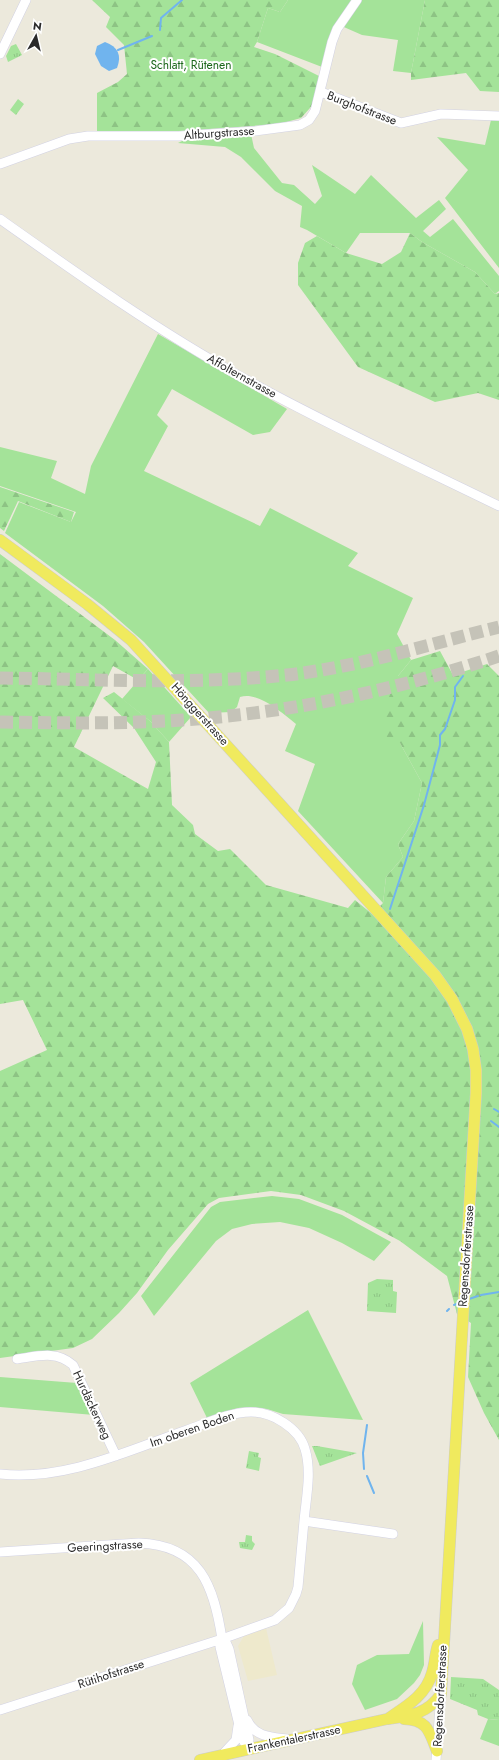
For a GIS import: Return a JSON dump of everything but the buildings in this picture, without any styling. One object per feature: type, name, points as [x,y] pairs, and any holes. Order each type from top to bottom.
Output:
[{"type":"main road","name":"Hönggerstrasse","points":[[0,540],[87,604],[131,640],[379,912]]},
{"type":"main road","name":"Regensdorferstrasse","points":[[379,912],[435,975],[452,999],[467,1029],[473,1049],[476,1070],[475,1122],[461,1330],[441,1694]]},
{"type":"main road","name":"Regensdorferstrasse","points":[[422,1693],[432,1673],[435,1654],[440,1637],[444,1631]]},
{"type":"main road","points":[[422,1693],[441,1694]]},
{"type":"main road","name":"Frankentalerstrasse","points":[[387,1719],[416,1700],[422,1693]]},
{"type":"main road","name":"Frankentalerstrasse","points":[[200,1760],[247,1747],[291,1740],[387,1719],[414,1715],[426,1710],[435,1703],[441,1694]]},
{"type":"main road","points":[[387,1719],[414,1720],[424,1724],[430,1732],[436,1755]]},
{"type":"street","points":[[0,54],[26,0]]},
{"type":"street","name":"Altburgstrasse","points":[[0,164],[69,139],[88,136],[179,136],[300,125],[309,120],[315,111],[321,92],[323,73],[332,42],[338,29],[357,0]]},
{"type":"street","name":"Burghofstrasse","points":[[321,92],[401,123],[442,114],[499,116]]},
{"type":"street","name":"Affolternstrasse","points":[[0,220],[159,328],[242,377],[316,417],[499,506]]},
{"type":"street","name":"Hurdäckerweg","points":[[17,1359],[49,1355],[59,1356],[66,1359],[73,1365],[116,1456]]},
{"type":"street","name":"Im oberen Boden","points":[[0,1474],[30,1475],[65,1470],[116,1456],[186,1430],[240,1413],[259,1412],[268,1415],[290,1428],[305,1447],[309,1471],[298,1587],[296,1594],[289,1608],[275,1620],[222,1639]]},
{"type":"street","points":[[304,1521],[393,1534]]},
{"type":"street","name":"Geeringstrasse","points":[[0,1552],[139,1543],[166,1546],[179,1552],[194,1562],[202,1572],[210,1590],[222,1639],[220,1646],[238,1725],[247,1747]]},
{"type":"street","name":"Geeringstrasse","points":[[222,1639],[225,1640],[227,1644],[244,1713],[249,1740],[247,1747]]},
{"type":"street","name":"Rütihofstrasse","points":[[0,1710],[222,1639]]},
{"type":"street","name":"Regensdorferstrasse","points":[[436,1755],[441,1694]]},
{"type":"street","name":"Geeringstrasse","points":[[244,1713],[249,1724],[258,1733],[264,1736],[291,1740]]},
{"type":"street","name":"Geeringstrasse","points":[[222,1755],[236,1740],[238,1725]]},
{"type":"shaded area","points":[[266,1628],[277,1675],[248,1681],[238,1646],[244,1636]]},
{"type":"green space","name":"Schlatt, Rütenen","points":[[92,0],[288,0],[280,12],[268,8],[254,47],[275,54],[319,76],[314,102],[301,118],[279,124],[180,131],[97,131],[97,93],[118,82],[127,74],[124,45],[106,27],[110,17]]},
{"type":"green space","points":[[288,0],[425,0],[411,73],[393,71],[398,40],[362,35],[337,24],[322,67],[257,42],[268,8],[280,12]]},
{"type":"green space","points":[[425,0],[499,0],[499,92],[480,91],[466,73],[411,80],[411,73]]},
{"type":"green space","points":[[16,44],[22,55],[8,62],[6,56],[11,46]]},
{"type":"green space","points":[[18,99],[24,104],[16,115],[10,110]]},
{"type":"green space","points":[[491,120],[499,120],[499,268],[445,198],[468,170],[437,137],[485,145]]},
{"type":"green space","points":[[251,134],[254,148],[282,183],[294,185],[315,204],[322,196],[312,165],[355,194],[371,175],[416,218],[439,200],[446,209],[423,231],[430,237],[453,219],[499,276],[499,291],[495,294],[475,272],[422,242],[410,233],[360,233],[346,253],[300,227],[302,206],[275,191],[241,157],[225,147],[178,143],[186,139]]},
{"type":"green space","points":[[410,233],[422,242],[475,272],[495,294],[499,293],[499,400],[478,393],[435,402],[358,367],[298,285],[298,263],[305,243],[317,236],[346,253],[382,264],[401,252]]},
{"type":"green space","points":[[158,334],[287,409],[270,432],[253,435],[172,389],[157,415],[168,426],[144,471],[260,526],[270,508],[358,553],[348,566],[413,598],[397,634],[411,660],[398,676],[400,743],[422,783],[414,821],[398,844],[403,857],[386,877],[383,903],[298,811],[315,764],[285,751],[296,724],[270,704],[254,697],[247,696],[240,697],[237,707],[231,712],[209,713],[144,642],[103,606],[5,533],[19,502],[71,522],[76,512],[0,486],[0,447],[57,461],[51,478],[85,494],[91,466]]},
{"type":"green space","points":[[0,487],[74,512],[71,522],[18,501],[4,531],[0,528]]},
{"type":"green space","points":[[0,554],[115,640],[148,669],[138,680],[113,666],[74,747],[148,789],[156,762],[134,728],[103,698],[114,692],[150,721],[169,742],[172,805],[193,825],[195,834],[218,851],[230,849],[266,885],[348,908],[355,900],[372,914],[383,903],[386,877],[403,857],[398,844],[414,821],[422,783],[400,743],[387,740],[383,711],[398,676],[411,660],[440,651],[453,675],[487,664],[499,676],[499,1440],[484,1413],[468,1377],[471,1323],[457,1314],[447,1276],[400,1241],[344,1211],[301,1195],[271,1191],[219,1198],[208,1204],[168,1250],[137,1293],[92,1339],[73,1348],[0,1358],[0,1071],[47,1050],[23,1000],[0,1004]]},
{"type":"green space","points":[[148,669],[191,717],[169,742],[150,721],[122,699]]},
{"type":"green space","points":[[272,1196],[299,1199],[342,1215],[391,1242],[374,1261],[342,1243],[309,1228],[280,1222],[252,1224],[232,1229],[216,1241],[154,1316],[141,1296],[211,1207],[220,1202]]},
{"type":"green space","points":[[377,1279],[393,1280],[393,1291],[397,1292],[396,1313],[367,1311],[368,1283]]},
{"type":"green space","points":[[308,1310],[363,1420],[283,1414],[267,1409],[253,1407],[238,1408],[207,1418],[190,1383]]},
{"type":"green space","points":[[0,1377],[77,1383],[94,1415],[0,1407]]},
{"type":"green space","points":[[312,1446],[317,1446],[357,1453],[320,1466]]},
{"type":"green space","points":[[249,1451],[259,1453],[258,1457],[261,1458],[259,1471],[246,1468]]},
{"type":"green space","points":[[246,1535],[252,1536],[252,1541],[255,1544],[252,1550],[240,1548],[239,1542],[245,1542]]},
{"type":"green space","points":[[423,1621],[424,1665],[420,1675],[414,1683],[397,1699],[365,1710],[352,1684],[357,1665],[377,1655],[409,1654]]},
{"type":"green space","points":[[451,1677],[483,1679],[499,1690],[499,1720],[488,1719],[478,1715],[477,1710],[450,1699]]},
{"type":"green space","points":[[488,1719],[499,1720],[499,1746],[480,1739]]},
{"type":"water","points":[[105,42],[113,46],[119,55],[117,68],[109,71],[101,66],[95,54],[97,46]]},
{"type":"waterway","points":[[160,30],[161,18],[182,0]]},
{"type":"waterway","points":[[118,50],[152,36]]},
{"type":"waterway","points":[[390,909],[424,805],[440,745],[440,735],[445,729],[455,700],[455,687],[463,676]]},
{"type":"waterway","points":[[494,1109],[499,1112]]},
{"type":"waterway","points":[[491,1121],[499,1127]]},
{"type":"waterway","points":[[481,1295],[499,1292]]},
{"type":"waterway","points":[[469,1299],[478,1296]]},
{"type":"waterway","points":[[454,1305],[459,1303]]},
{"type":"waterway","points":[[364,1469],[363,1453],[367,1425]]},
{"type":"waterway","points":[[367,1476],[374,1493]]},
{"type":"tunnel","points":[[0,678],[179,681],[287,675],[341,667],[499,627]]},
{"type":"tunnel","points":[[0,722],[136,722],[222,717],[263,712],[303,706],[382,689],[499,656]]}]
